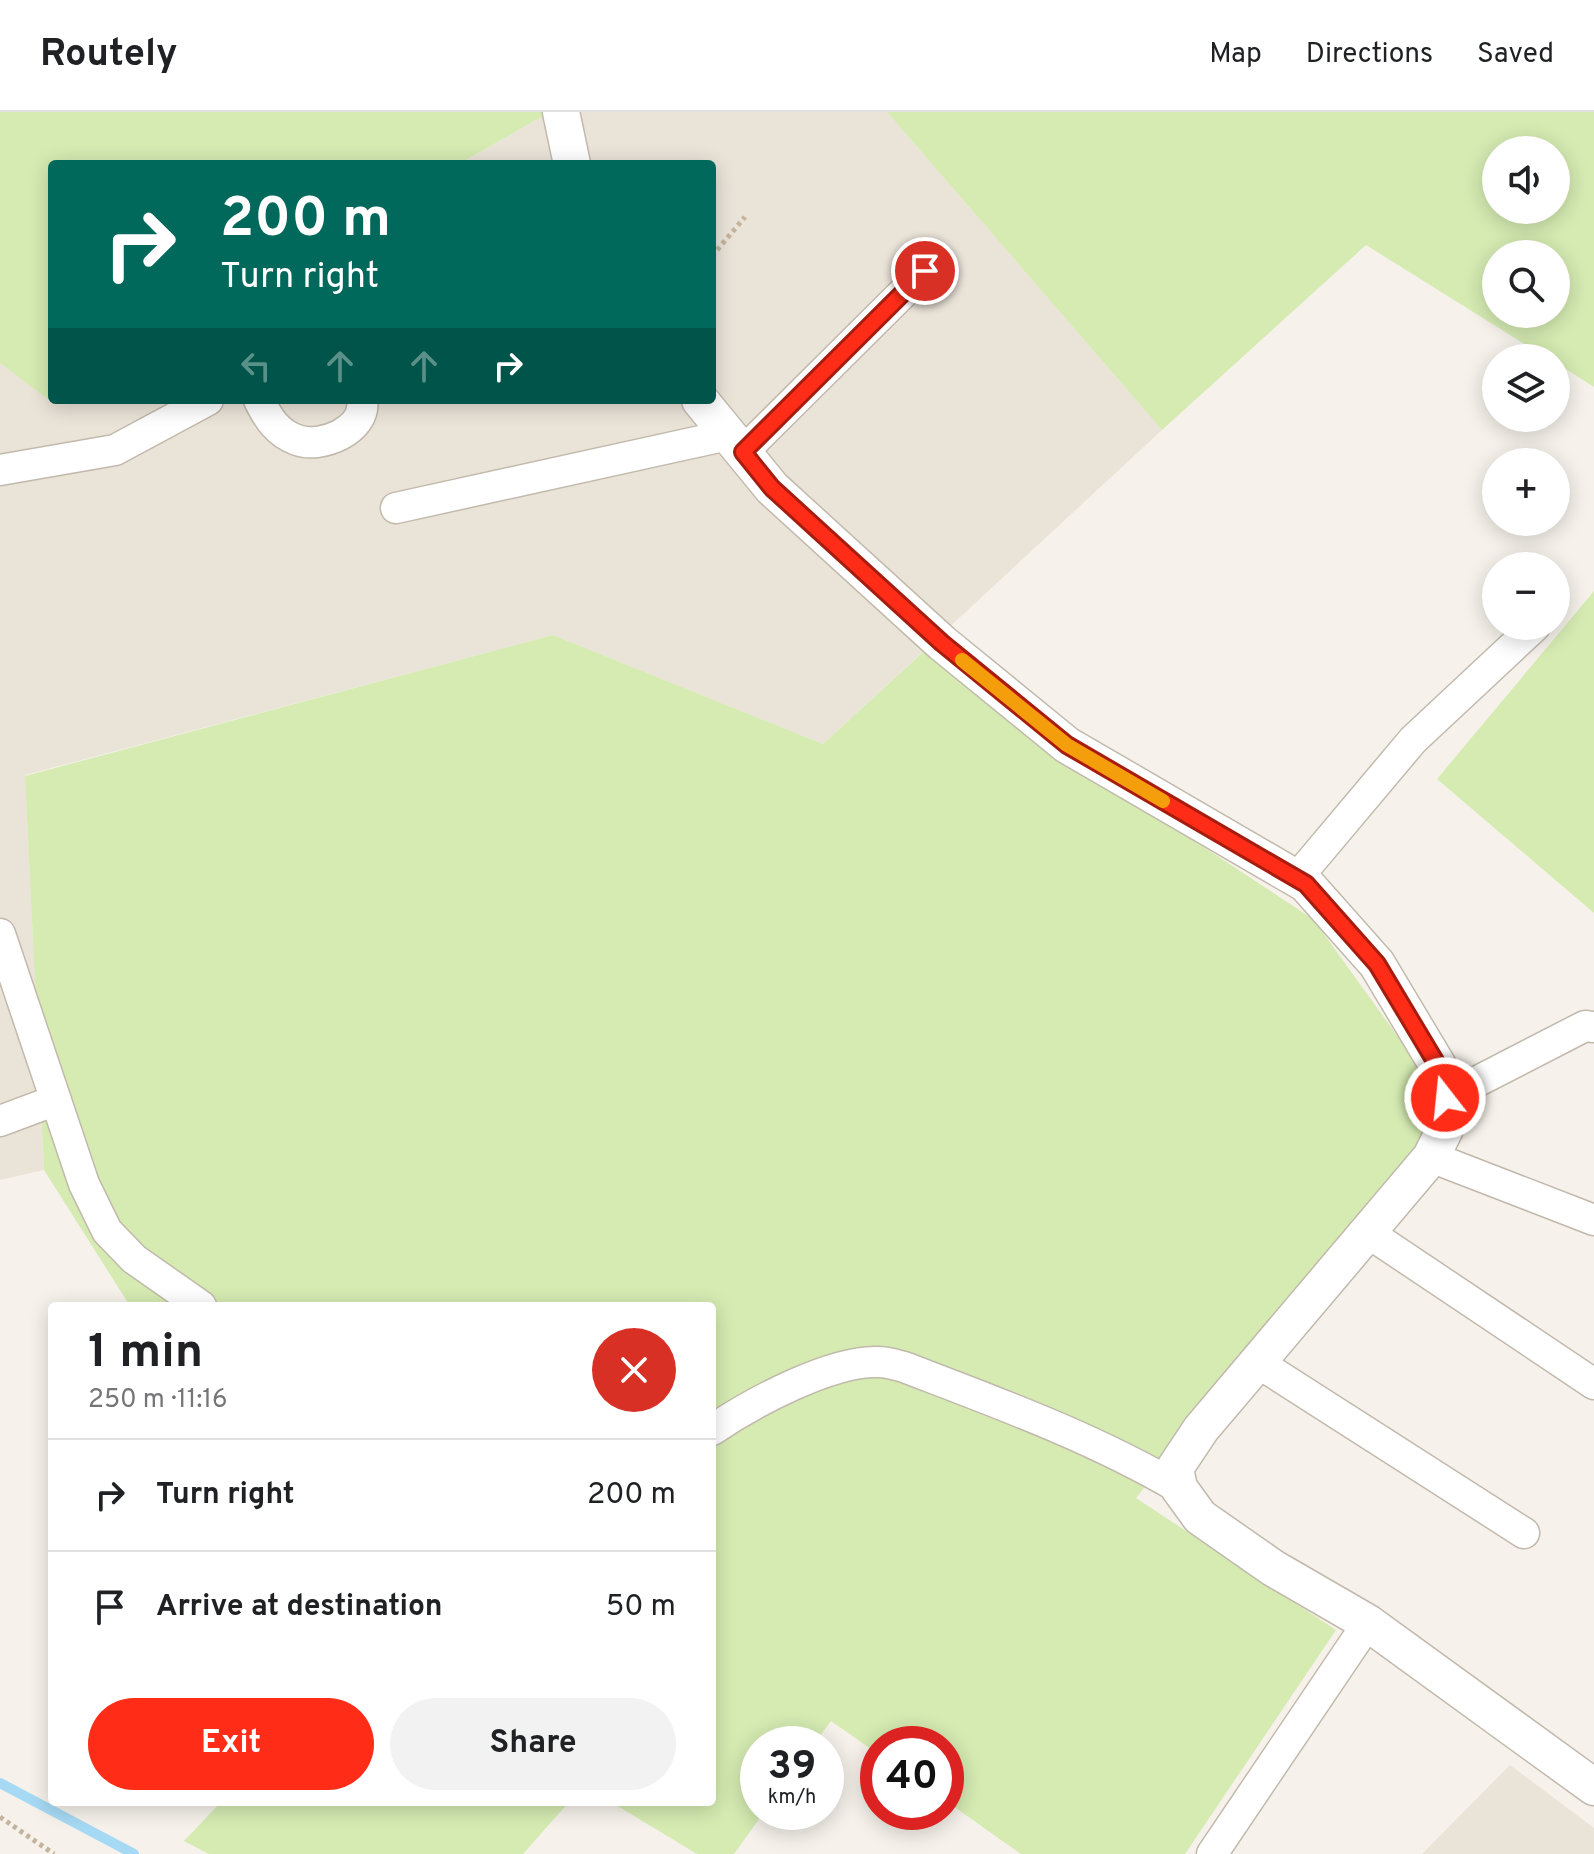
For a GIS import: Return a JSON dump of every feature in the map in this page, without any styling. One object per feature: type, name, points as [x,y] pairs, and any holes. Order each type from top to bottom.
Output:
[{"type":"street","points":[[561,112],[571,160]]},
{"type":"street","points":[[396,508],[736,444],[925,271]]},
{"type":"street","points":[[0,470],[115,450],[201,404]]},
{"type":"street","points":[[261,404],[281,432],[299,441],[340,437],[358,419],[363,404]]},
{"type":"street","points":[[703,404],[772,488],[942,643],[1067,745],[1306,884],[1377,964],[1438,1066],[1445,1098],[1445,1129],[1431,1157],[1201,1429],[1175,1468],[1179,1488]]},
{"type":"street","points":[[1297,878],[1413,740],[1520,640]]},
{"type":"street","points":[[0,934],[84,1184],[107,1231],[134,1259],[195,1302]]},
{"type":"street","points":[[1445,1098],[1585,1026],[1594,1027]]},
{"type":"street","points":[[0,1121],[56,1100]]},
{"type":"street","points":[[1431,1157],[1594,1220]]},
{"type":"street","points":[[1367,1232],[1594,1384]]},
{"type":"street","points":[[716,1427],[737,1413],[835,1367],[880,1361],[904,1367],[1046,1421],[1134,1462],[1179,1488],[1200,1517],[1212,1526],[1273,1568],[1368,1623],[1594,1787]]},
{"type":"street","points":[[1257,1362],[1524,1533]]},
{"type":"street","points":[[1212,1854],[1368,1623]]},
{"type":"path","points":[[716,251],[745,217]]},
{"type":"path","points":[[0,1817],[54,1854]]},
{"type":"shaded area","points":[[545,112],[887,112],[1162,430],[823,744],[553,635],[25,775],[44,1170],[0,1180],[0,363],[48,397],[48,404],[716,404],[716,160],[466,160],[545,115]]},
{"type":"shaded area","points":[[1510,1765],[1594,1828],[1594,1854],[1422,1854]]},
{"type":"green space","points":[[0,112],[545,112],[545,115],[466,160],[48,160],[48,399],[0,363]]},
{"type":"green space","points":[[887,112],[1594,112],[1594,387],[1570,372],[1570,344],[1525,344],[1499,328],[1570,328],[1570,240],[1482,240],[1482,317],[1366,245],[1162,430]]},
{"type":"green space","points":[[1594,591],[1594,913],[1437,779],[1553,640],[1570,640],[1570,620]]},
{"type":"green space","points":[[553,635],[823,744],[923,652],[1158,817],[1313,919],[1422,1070],[1432,1125],[1136,1498],[1336,1630],[1185,1854],[1021,1854],[964,1814],[964,1726],[860,1726],[860,1741],[844,1730],[844,1726],[831,1721],[827,1726],[740,1726],[740,1830],[751,1830],[734,1854],[697,1854],[618,1806],[716,1806],[716,1302],[127,1302],[44,1170],[25,776]]},
{"type":"green space","points":[[217,1806],[565,1806],[523,1854],[209,1854],[184,1841]]},
{"type":"waterway","points":[[0,1783],[134,1854]]},
{"type":"slow traffic","points":[[962,660],[1067,745],[1163,801]]},
{"type":"route","points":[[925,271],[743,452],[772,488],[942,643],[1067,745],[1306,884],[1377,964],[1438,1066],[1445,1098]]}]
